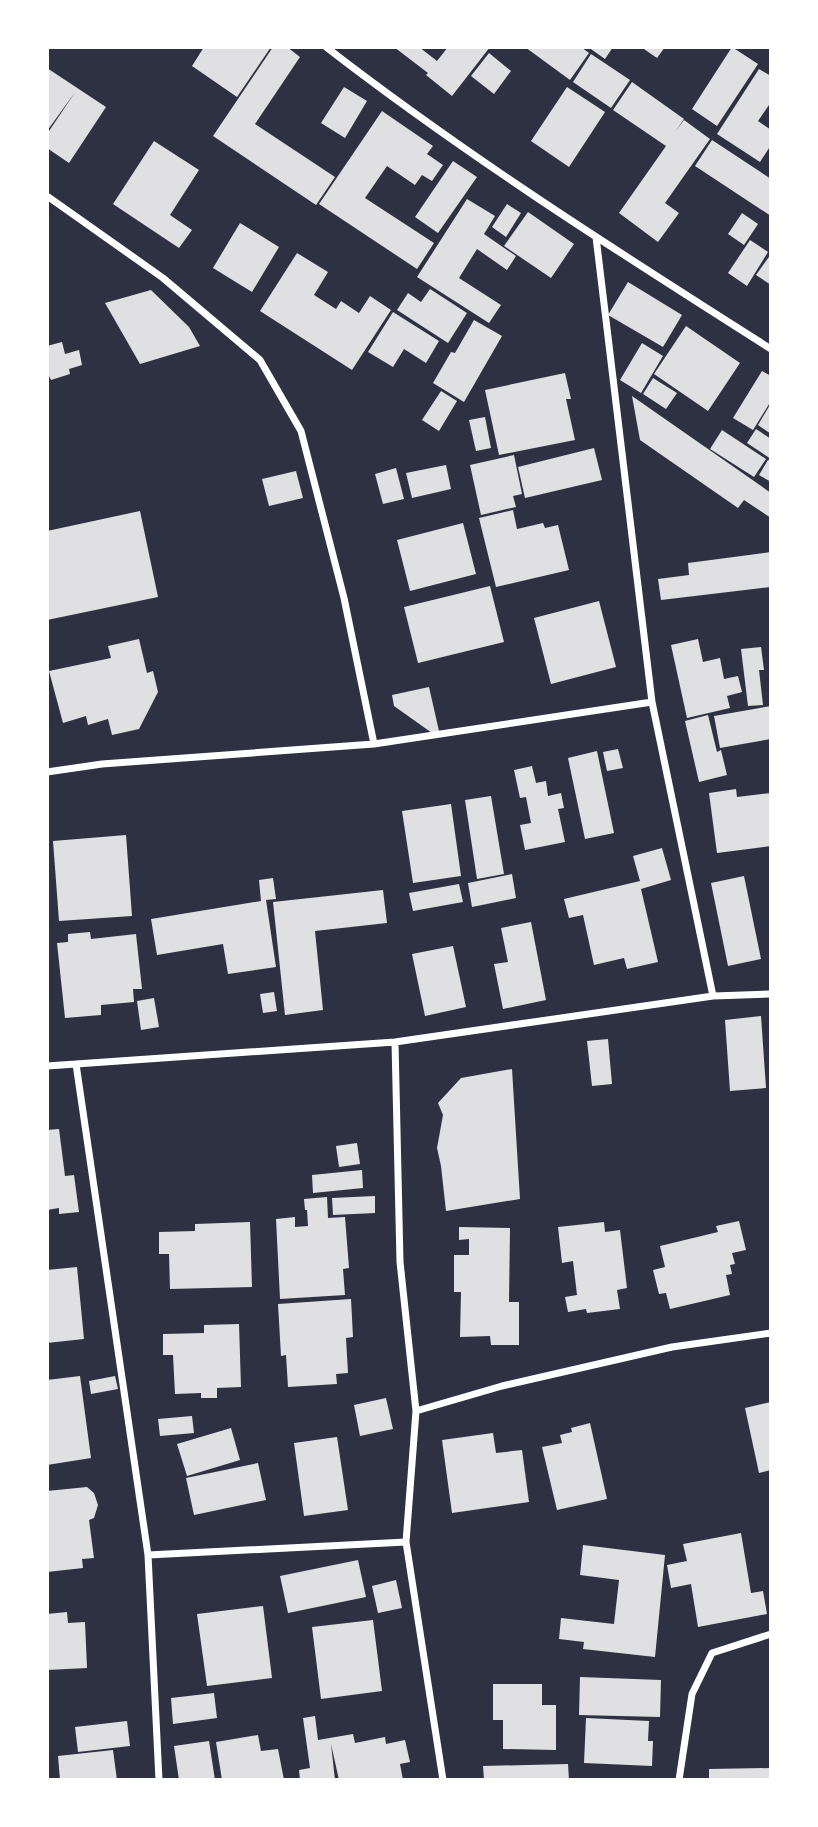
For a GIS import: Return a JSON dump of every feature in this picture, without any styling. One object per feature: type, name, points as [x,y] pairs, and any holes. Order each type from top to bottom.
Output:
[{"type":"street","points":[[326,47],[375,85],[596,237],[771,349]]},
{"type":"street","points":[[47,197],[163,278],[260,360],[301,431],[344,598],[374,744]]},
{"type":"street","points":[[596,237],[652,702],[713,996]]},
{"type":"street","points":[[47,772],[102,764],[374,744],[652,702]]},
{"type":"street","points":[[47,1066],[395,1042],[713,996],[771,994]]},
{"type":"street","points":[[395,1042],[400,1262],[416,1411],[406,1542],[443,1780]]},
{"type":"street","points":[[76,1064],[148,1555],[159,1780]]},
{"type":"street","points":[[416,1411],[502,1386],[672,1347],[771,1333]]},
{"type":"street","points":[[148,1555],[406,1542]]},
{"type":"street","points":[[679,1780],[692,1694],[712,1653],[771,1634]]},
{"type":"building","points":[[204,47],[271,47],[237,97],[192,66]]},
{"type":"building","points":[[273,47],[287,47],[300,57],[255,124],[335,177],[316,205],[213,136]]},
{"type":"building","points":[[394,47],[419,47],[437,61],[448,47],[490,47],[452,96]]},
{"type":"building","points":[[525,47],[581,47],[589,53],[570,80]]},
{"type":"building","points":[[588,47],[613,47],[605,59]]},
{"type":"building","points":[[641,47],[665,47],[657,58]]},
{"type":"building","points":[[732,47],[758,64],[717,126],[692,109]]},
{"type":"building","points":[[489,53],[511,71],[494,94],[471,76]]},
{"type":"building","points":[[591,54],[630,80],[611,108],[573,82]]},
{"type":"building","points":[[47,68],[106,107],[69,163],[47,148],[47,134],[76,91],[47,131]]},
{"type":"building","points":[[759,69],[771,76],[771,102],[758,121],[771,130],[771,145],[760,162],[717,134]]},
{"type":"building","points":[[632,82],[684,119],[675,132],[684,120],[710,139],[665,203],[679,213],[658,242],[619,213],[666,146],[613,110]]},
{"type":"building","points":[[344,87],[367,101],[345,138],[321,123]]},
{"type":"building","points":[[567,87],[605,112],[569,167],[531,141]]},
{"type":"building","points":[[382,111],[433,146],[427,154],[443,165],[432,181],[422,175],[415,185],[387,166],[365,198],[434,243],[417,269],[319,204]]},
{"type":"building","points":[[712,140],[771,179],[771,216],[695,166]]},
{"type":"building","points":[[154,141],[199,170],[170,215],[192,230],[179,248],[113,204]]},
{"type":"building","points":[[453,161],[477,177],[438,233],[415,217]]},
{"type":"building","points":[[467,199],[495,216],[484,234],[516,256],[507,270],[477,249],[459,278],[501,305],[489,323],[417,277]]},
{"type":"building","points":[[507,204],[521,213],[506,237],[492,227]]},
{"type":"building","points":[[528,212],[574,244],[551,278],[504,246]]},
{"type":"building","points":[[742,213],[758,224],[744,245],[728,234]]},
{"type":"building","points":[[240,223],[279,247],[252,292],[213,268]]},
{"type":"building","points":[[750,240],[768,252],[747,286],[728,273]]},
{"type":"building","points":[[297,253],[328,272],[314,295],[336,309],[341,301],[359,313],[370,296],[391,310],[352,370],[260,311]]},
{"type":"building","points":[[771,254],[771,285],[756,275]]},
{"type":"building","points":[[628,282],[682,315],[663,347],[608,315]]},
{"type":"building","points":[[430,289],[467,313],[448,343],[397,310],[408,293],[421,302]]},
{"type":"building","points":[[151,290],[189,327],[200,346],[140,364],[105,303]]},
{"type":"building","points":[[393,312],[439,341],[426,363],[404,349],[393,367],[368,352]]},
{"type":"building","points":[[474,320],[502,336],[464,402],[433,383]]},
{"type":"building","points":[[686,326],[740,363],[708,411],[654,374]]},
{"type":"building","points":[[62,342],[65,354],[79,350],[82,365],[69,369],[70,374],[51,380],[47,372],[47,346]]},
{"type":"building","points":[[642,343],[663,356],[641,393],[620,380]]},
{"type":"building","points":[[762,371],[771,376],[771,401],[753,430],[733,418]]},
{"type":"building","points":[[565,373],[571,399],[566,399],[575,440],[499,455],[485,390]]},
{"type":"building","points":[[653,378],[677,393],[666,409],[643,394]]},
{"type":"building","points":[[441,391],[457,401],[439,431],[422,420]]},
{"type":"building","points":[[632,396],[771,493],[771,518],[744,500],[738,508],[640,440]]},
{"type":"building","points":[[771,403],[771,434],[758,425]]},
{"type":"building","points":[[485,417],[491,448],[476,451],[469,420]]},
{"type":"building","points":[[756,429],[771,439],[771,459],[747,443]]},
{"type":"building","points":[[722,430],[766,459],[754,477],[710,449]]},
{"type":"building","points":[[594,448],[602,480],[525,498],[518,467]]},
{"type":"building","points":[[514,455],[522,494],[513,496],[516,507],[481,515],[470,465]]},
{"type":"building","points":[[768,460],[771,461],[771,482],[759,475]]},
{"type":"building","points":[[446,465],[451,489],[412,498],[406,473]]},
{"type":"building","points":[[396,468],[404,499],[383,504],[375,474]]},
{"type":"building","points":[[296,471],[303,498],[269,506],[262,479]]},
{"type":"building","points":[[513,510],[517,529],[543,523],[545,528],[558,525],[569,570],[496,587],[479,518]]},
{"type":"building","points":[[140,511],[158,597],[47,620],[47,531]]},
{"type":"building","points":[[463,523],[476,574],[410,591],[397,540]]},
{"type":"building","points":[[771,552],[771,587],[661,600],[658,579],[689,575],[688,563]]},
{"type":"building","points":[[490,586],[504,642],[418,663],[404,607]]},
{"type":"building","points":[[599,601],[616,667],[551,684],[534,618]]},
{"type":"building","points":[[139,639],[147,673],[153,671],[158,692],[139,729],[112,735],[108,719],[88,725],[86,716],[63,723],[49,671],[111,658],[108,646]]},
{"type":"building","points":[[698,639],[703,662],[720,658],[724,679],[738,676],[742,692],[727,696],[730,708],[687,718],[671,645]]},
{"type":"building","points":[[761,647],[764,670],[759,670],[763,705],[748,706],[741,649]]},
{"type":"building","points":[[429,687],[439,731],[432,733],[394,706],[392,695]]},
{"type":"building","points":[[771,706],[771,739],[720,748],[714,716]]},
{"type":"building","points":[[708,715],[717,752],[721,750],[727,775],[699,782],[685,721]]},
{"type":"building","points":[[618,749],[623,768],[607,771],[603,752]]},
{"type":"building","points":[[597,751],[614,833],[585,839],[568,758]]},
{"type":"building","points":[[532,766],[536,783],[546,781],[548,796],[561,793],[564,808],[558,809],[565,842],[525,850],[520,825],[531,823],[526,797],[520,798],[514,770]]},
{"type":"building","points":[[736,789],[737,797],[771,793],[771,846],[717,853],[709,793]]},
{"type":"building","points":[[491,796],[504,874],[477,879],[465,800]]},
{"type":"building","points":[[451,804],[461,876],[413,883],[402,811]]},
{"type":"building","points":[[126,835],[132,916],[59,921],[53,841]]},
{"type":"building","points":[[662,848],[671,880],[641,889],[658,962],[627,969],[624,958],[594,965],[583,915],[569,918],[564,899],[640,881],[633,856]]},
{"type":"building","points":[[512,874],[516,898],[472,907],[468,883]]},
{"type":"building","points":[[744,876],[761,959],[728,966],[711,883]]},
{"type":"building","points":[[273,878],[276,899],[266,900],[276,967],[228,974],[223,944],[157,955],[151,919],[261,901],[259,880]]},
{"type":"building","points":[[459,884],[463,902],[413,911],[409,893]]},
{"type":"building","points":[[383,890],[387,923],[315,931],[323,1010],[285,1015],[273,902]]},
{"type":"building","points":[[531,922],[546,1000],[503,1009],[494,964],[508,962],[501,928]]},
{"type":"building","points":[[90,932],[91,939],[136,934],[142,989],[133,989],[134,1002],[101,1005],[101,1015],[65,1018],[57,943],[68,942],[68,934]]},
{"type":"building","points":[[453,946],[466,1007],[425,1016],[412,954]]},
{"type":"building","points":[[274,992],[277,1011],[263,1013],[260,994]]},
{"type":"building","points":[[154,998],[159,1027],[141,1030],[137,1001]]},
{"type":"building","points":[[761,1016],[766,1088],[730,1091],[725,1020]]},
{"type":"building","points":[[608,1039],[612,1084],[592,1086],[587,1041]]},
{"type":"building","points":[[512,1069],[520,1199],[446,1211],[437,1148],[443,1115],[438,1103],[461,1078]]},
{"type":"building","points":[[59,1129],[65,1176],[74,1175],[79,1212],[59,1214],[59,1208],[47,1210],[47,1130]]},
{"type":"building","points":[[357,1143],[360,1164],[339,1167],[336,1146]]},
{"type":"building","points":[[362,1170],[363,1188],[313,1193],[312,1175]]},
{"type":"building","points":[[375,1196],[375,1213],[333,1215],[332,1198]]},
{"type":"building","points":[[327,1197],[328,1218],[345,1217],[349,1268],[343,1269],[345,1295],[280,1299],[276,1219],[295,1217],[295,1227],[308,1226],[304,1199]]},
{"type":"building","points":[[739,1221],[746,1250],[732,1253],[735,1264],[730,1265],[732,1274],[726,1275],[730,1295],[670,1309],[666,1293],[659,1294],[653,1270],[665,1267],[660,1246],[718,1232],[716,1226]]},
{"type":"building","points":[[250,1222],[252,1287],[170,1289],[169,1254],[159,1254],[159,1232],[195,1231],[195,1224]]},
{"type":"building","points":[[604,1222],[605,1232],[620,1230],[627,1288],[617,1290],[620,1309],[568,1312],[565,1297],[577,1295],[573,1261],[562,1263],[558,1227]]},
{"type":"building","points":[[459,1227],[510,1228],[509,1302],[519,1302],[519,1345],[491,1345],[490,1336],[460,1337],[461,1292],[454,1292],[454,1255],[469,1255],[469,1239],[459,1240]]},
{"type":"building","points":[[77,1267],[84,1339],[47,1343],[47,1270]]},
{"type":"building","points":[[351,1299],[353,1337],[346,1338],[348,1373],[336,1374],[337,1384],[288,1387],[286,1355],[281,1356],[278,1304]]},
{"type":"building","points":[[239,1324],[241,1387],[217,1388],[217,1398],[201,1398],[201,1393],[175,1394],[173,1355],[163,1355],[163,1334],[204,1333],[204,1325]]},
{"type":"building","points":[[80,1376],[91,1458],[47,1465],[47,1380]]},
{"type":"building","points":[[115,1376],[118,1389],[91,1394],[89,1381]]},
{"type":"building","points":[[386,1398],[393,1429],[360,1436],[354,1405]]},
{"type":"building","points":[[771,1402],[771,1470],[759,1473],[745,1408]]},
{"type":"building","points":[[192,1416],[194,1433],[160,1436],[158,1419]]},
{"type":"building","points":[[590,1423],[607,1499],[557,1510],[542,1447],[562,1443],[560,1435],[572,1432],[571,1428]]},
{"type":"building","points":[[231,1428],[240,1460],[187,1476],[177,1444]]},
{"type":"building","points":[[493,1433],[496,1453],[522,1450],[529,1502],[452,1513],[442,1440]]},
{"type":"building","points":[[337,1437],[348,1510],[304,1516],[294,1443]]},
{"type":"building","points":[[258,1463],[266,1500],[194,1515],[186,1478]]},
{"type":"building","points":[[87,1487],[94,1493],[98,1505],[94,1518],[89,1520],[94,1558],[82,1559],[83,1568],[47,1572],[47,1491]]},
{"type":"building","points":[[741,1533],[751,1593],[763,1591],[767,1614],[698,1627],[691,1584],[671,1588],[667,1565],[687,1561],[683,1544]]},
{"type":"building","points":[[583,1545],[665,1555],[655,1657],[583,1649],[584,1642],[559,1639],[561,1618],[614,1624],[619,1580],[580,1575]]},
{"type":"building","points":[[358,1560],[366,1597],[288,1613],[280,1576]]},
{"type":"building","points":[[396,1580],[402,1608],[378,1613],[372,1586]]},
{"type":"building","points":[[263,1606],[272,1678],[207,1686],[197,1614]]},
{"type":"building","points":[[67,1612],[68,1623],[85,1622],[87,1668],[47,1670],[47,1614]]},
{"type":"building","points":[[373,1620],[382,1691],[321,1699],[312,1627]]},
{"type":"building","points":[[580,1677],[661,1680],[660,1717],[579,1715]]},
{"type":"building","points":[[493,1684],[542,1684],[542,1705],[556,1705],[556,1750],[503,1749],[503,1720],[493,1720]]},
{"type":"building","points":[[214,1693],[217,1718],[173,1724],[171,1698]]},
{"type":"building","points":[[315,1716],[318,1740],[353,1734],[355,1743],[385,1737],[386,1744],[405,1740],[410,1762],[400,1764],[403,1780],[339,1780],[331,1744],[335,1780],[300,1780],[299,1770],[310,1768],[303,1718]]},
{"type":"building","points":[[586,1718],[649,1721],[648,1741],[653,1741],[652,1766],[584,1763]]},
{"type":"building","points":[[127,1721],[130,1746],[78,1752],[75,1727]]},
{"type":"building","points":[[258,1735],[261,1751],[278,1749],[284,1780],[222,1780],[216,1742]]},
{"type":"building","points":[[209,1741],[215,1780],[179,1780],[174,1746]]},
{"type":"building","points":[[113,1750],[117,1780],[60,1780],[58,1756]]},
{"type":"building","points":[[568,1764],[569,1780],[484,1780],[483,1766]]},
{"type":"building","points":[[771,1768],[771,1780],[709,1780],[709,1769]]}]
